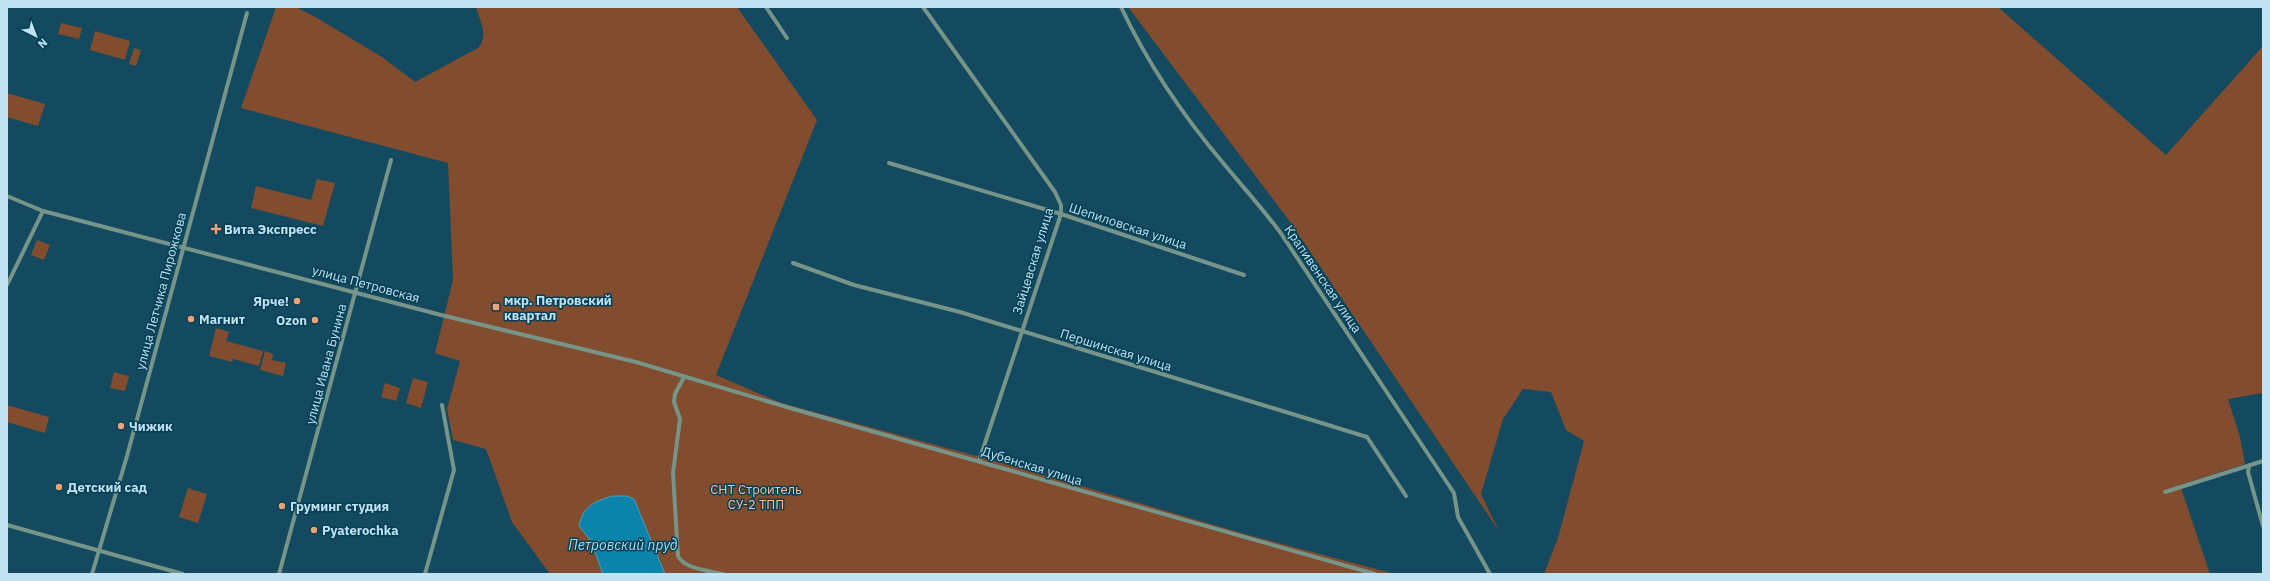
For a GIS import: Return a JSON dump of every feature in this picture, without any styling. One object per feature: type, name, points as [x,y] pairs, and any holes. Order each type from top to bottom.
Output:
[{"type":"street","points":[[766,7],[787,38]]},
{"type":"street","name":"Зайцевская улица","points":[[923,7],[1055,192],[1061,205],[1061,214],[979,461]]},
{"type":"street","name":"Крапивенская улица","points":[[1121,7],[1138,42],[1162,80],[1223,164],[1259,204],[1280,232],[1451,488],[1454,493],[1458,517],[1490,574]]},
{"type":"street","name":"улица Летчика Пирожкова","points":[[92,574],[127,456],[183,247],[209,159],[247,13]]},
{"type":"street","name":"улица Ивана Бунина","points":[[279,574],[357,292],[391,160]]},
{"type":"street","name":"Шепиловская улица","points":[[889,163],[1061,214],[1244,275]]},
{"type":"street","name":"улица Петровская","points":[[7,196],[43,211],[441,315],[587,349],[684,377]]},
{"type":"street","points":[[7,285],[43,211]]},
{"type":"street","name":"Першинская улица","points":[[793,263],[854,285],[960,312],[1367,437],[1406,496]]},
{"type":"street","points":[[684,377],[674,402],[680,419],[673,472],[678,556],[681,561],[686,564],[723,574]]},
{"type":"street","name":"Дубенская улица","points":[[684,377],[1375,574]]},
{"type":"street","points":[[425,574],[454,470],[442,405]]},
{"type":"street","points":[[2165,492],[2263,461]]},
{"type":"street","points":[[2249,466],[2248,472],[2263,526]]},
{"type":"street","points":[[7,525],[183,574]]},
{"type":"green space","name":"СНТ Строитель СУ-2 ТПП","points":[[276,7],[296,7],[317,18],[382,57],[415,82],[478,48],[483,38],[483,28],[476,7],[737,7],[817,120],[716,375],[781,403],[1013,466],[1248,535],[1395,574],[550,574],[512,522],[486,449],[453,440],[447,409],[460,361],[435,353],[453,280],[448,163],[241,108]]},
{"type":"green space","points":[[1128,7],[1998,7],[2166,155],[2263,46],[2263,393],[2228,399],[2240,437],[2245,464],[2180,485],[2210,574],[1544,574],[1558,538],[1584,441],[1566,430],[1551,392],[1523,389],[1503,419],[1481,494],[1499,531],[1288,219]]},
{"type":"green space","points":[[61,23],[82,28],[79,39],[58,34]]},
{"type":"green space","points":[[95,31],[130,41],[125,60],[90,50]]},
{"type":"green space","points":[[134,48],[141,50],[136,66],[129,64]]},
{"type":"green space","points":[[7,93],[45,104],[38,126],[7,117]]},
{"type":"green space","points":[[317,179],[335,183],[323,226],[251,208],[256,186],[311,200]]},
{"type":"green space","points":[[37,240],[50,245],[44,260],[31,255]]},
{"type":"green space","points":[[216,328],[229,332],[226,341],[263,351],[259,366],[233,359],[232,362],[209,356]]},
{"type":"green space","points":[[265,351],[273,354],[272,360],[286,363],[283,376],[260,370]]},
{"type":"green space","points":[[114,372],[129,376],[125,391],[110,388]]},
{"type":"green space","points":[[413,378],[428,382],[421,408],[406,403]]},
{"type":"green space","points":[[385,383],[400,388],[396,401],[381,397]]},
{"type":"green space","points":[[7,405],[49,417],[45,433],[7,422]]},
{"type":"green space","points":[[188,488],[207,494],[198,523],[179,517]]},
{"type":"water","name":"Петровский пруд","points":[[612,496],[627,496],[634,499],[665,574],[603,574],[591,541],[579,526],[586,509],[600,500]]},
{"type":"place","name":"Вита Экспресс","points":[[216,229]]},
{"type":"place","name":"Ярче!","points":[[297,301]]},
{"type":"place","name":"мкр. Петровский квартал","points":[[496,307]]},
{"type":"place","name":"Магнит","points":[[191,319]]},
{"type":"place","name":"Ozon","points":[[315,320]]},
{"type":"place","name":"Чижик","points":[[121,426]]},
{"type":"place","name":"Детский сад","points":[[59,487]]},
{"type":"place","name":"Груминг студия","points":[[282,506]]},
{"type":"place","name":"Pyaterochka","points":[[314,530]]}]
